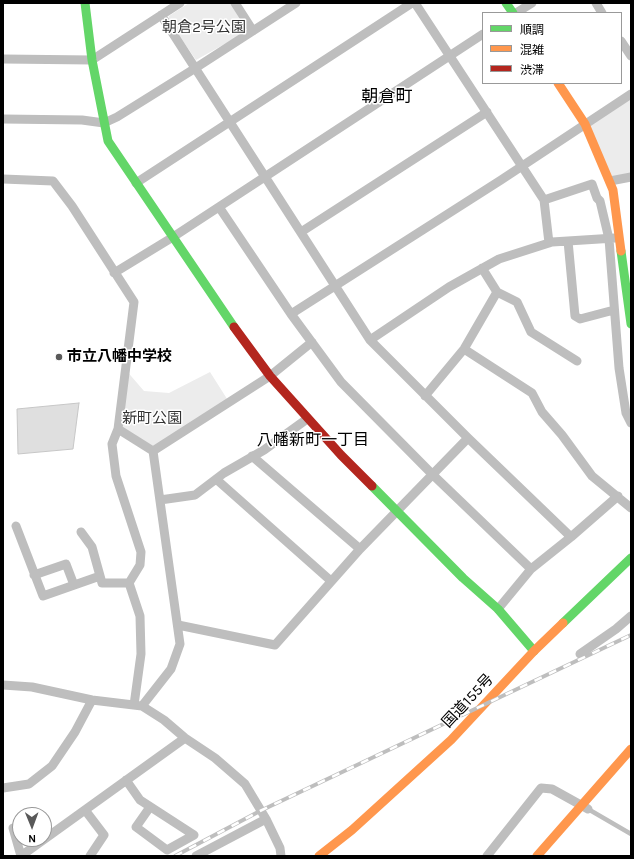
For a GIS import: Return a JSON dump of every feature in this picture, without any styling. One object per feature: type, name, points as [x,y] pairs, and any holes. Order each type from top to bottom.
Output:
[{"type":"main road","points":[[85,3],[92,60],[108,141],[221,310],[270,376],[307,419],[341,456],[498,609],[534,651]]},
{"type":"main road","points":[[506,3],[513,12]]},
{"type":"main road","points":[[559,84],[585,124],[613,190],[614,238],[631,324]]},
{"type":"main road","name":"国道155号","points":[[319,856],[352,830],[451,740],[534,651],[631,558]]},
{"type":"main road","points":[[548,856],[584,807],[631,749]]},
{"type":"main road","points":[[537,856],[631,760]]},
{"type":"street","points":[[3,59],[92,60],[180,3]]},
{"type":"street","points":[[235,3],[253,31]]},
{"type":"street","points":[[3,119],[82,120],[104,123],[117,117],[194,69],[296,3]]},
{"type":"street","points":[[136,183],[414,3],[544,200],[549,243]]},
{"type":"street","points":[[516,12],[532,3]]},
{"type":"street","points":[[596,3],[601,12]]},
{"type":"street","points":[[161,16],[194,69],[230,121],[336,285],[370,340],[425,396],[570,537]]},
{"type":"street","points":[[114,273],[173,238],[265,176],[482,35]]},
{"type":"street","points":[[622,42],[631,56]]},
{"type":"street","points":[[291,314],[631,94]]},
{"type":"street","points":[[301,232],[487,112]]},
{"type":"street","points":[[610,181],[631,177]]},
{"type":"street","points":[[3,179],[53,181],[134,302],[118,429],[112,444],[116,476],[140,552],[140,565],[129,583],[140,616],[141,654],[138,705]]},
{"type":"street","points":[[544,200],[592,184],[597,198],[600,201],[614,238],[614,310],[618,368],[626,413],[631,422]]},
{"type":"street","points":[[219,207],[291,314],[341,382],[432,474],[531,569]]},
{"type":"street","points":[[370,340],[449,287],[499,259],[549,243],[614,238]]},
{"type":"street","points":[[568,241],[576,316],[580,319],[614,310]]},
{"type":"street","points":[[482,268],[497,292],[517,302],[531,332],[577,361]]},
{"type":"street","points":[[425,396],[464,349],[497,292]]},
{"type":"street","points":[[153,452],[270,376],[312,342]]},
{"type":"street","points":[[464,349],[532,393],[542,412],[562,435],[592,476],[631,508]]},
{"type":"street","points":[[160,500],[195,495],[307,419]]},
{"type":"street","points":[[118,429],[153,452],[180,644],[171,669],[138,705]]},
{"type":"street","points":[[178,625],[275,645],[360,549],[468,438]]},
{"type":"street","points":[[252,456],[360,549]]},
{"type":"street","points":[[216,480],[331,581]]},
{"type":"street","points":[[498,609],[531,569],[618,496]]},
{"type":"street","points":[[16,526],[27,551],[34,575],[43,596],[100,576]]},
{"type":"street","points":[[81,532],[92,547],[102,583],[129,583]]},
{"type":"street","points":[[34,575],[66,564],[74,585]]},
{"type":"street","points":[[580,654],[616,629],[631,616]]},
{"type":"street","points":[[3,685],[32,687],[92,700],[138,705],[164,720],[185,738],[216,758],[245,784],[266,819],[280,848],[281,856]]},
{"type":"street","points":[[3,788],[29,784],[52,766],[75,732],[92,700]]},
{"type":"street","points":[[21,856],[185,738]]},
{"type":"street","points":[[126,780],[140,800],[194,835],[167,850],[136,827],[150,807]]},
{"type":"street","points":[[487,856],[541,788],[552,789],[584,807]]},
{"type":"street","points":[[85,810],[104,834],[90,856]]},
{"type":"street","points":[[196,856],[266,819]]},
{"type":"lane","points":[[584,807],[631,834]]},
{"type":"green space","name":"朝倉2号公園","points":[[189,3],[231,3],[248,31],[196,60],[168,19],[169,16]]},
{"type":"green space","points":[[631,94],[631,177],[610,181],[585,124]]},
{"type":"green space","name":"新町公園","points":[[125,369],[144,391],[169,393],[210,372],[229,402],[153,451],[118,429]]},
{"type":"building","points":[[79,403],[73,449],[18,454],[17,409]]},
{"type":"railway","points":[[175,856],[260,811],[631,635]]},
{"type":"traffic: fast","points":[[85,3],[92,60],[108,141],[234,327]]},
{"type":"traffic: fast","points":[[506,3],[512,12]]},
{"type":"traffic: fast","points":[[621,251],[631,324]]},
{"type":"traffic: fast","points":[[372,486],[463,578],[498,609],[534,651]]},
{"type":"traffic: fast","points":[[563,623],[631,558]]},
{"type":"traffic: slow","points":[[559,84],[585,124],[613,190],[621,251]]},
{"type":"traffic: slow","points":[[319,856],[352,830],[451,740],[534,651],[563,623]]},
{"type":"traffic: slow","points":[[537,856],[631,749]]},
{"type":"traffic: jam","points":[[234,327],[270,376],[341,455],[372,486]]},
{"type":"place","name":"市立八幡中学校","points":[[59,357]]},
{"type":"district","name":"朝倉町","points":[[387,97]]},
{"type":"district","name":"八幡新町一丁目","points":[[313,440]]}]
